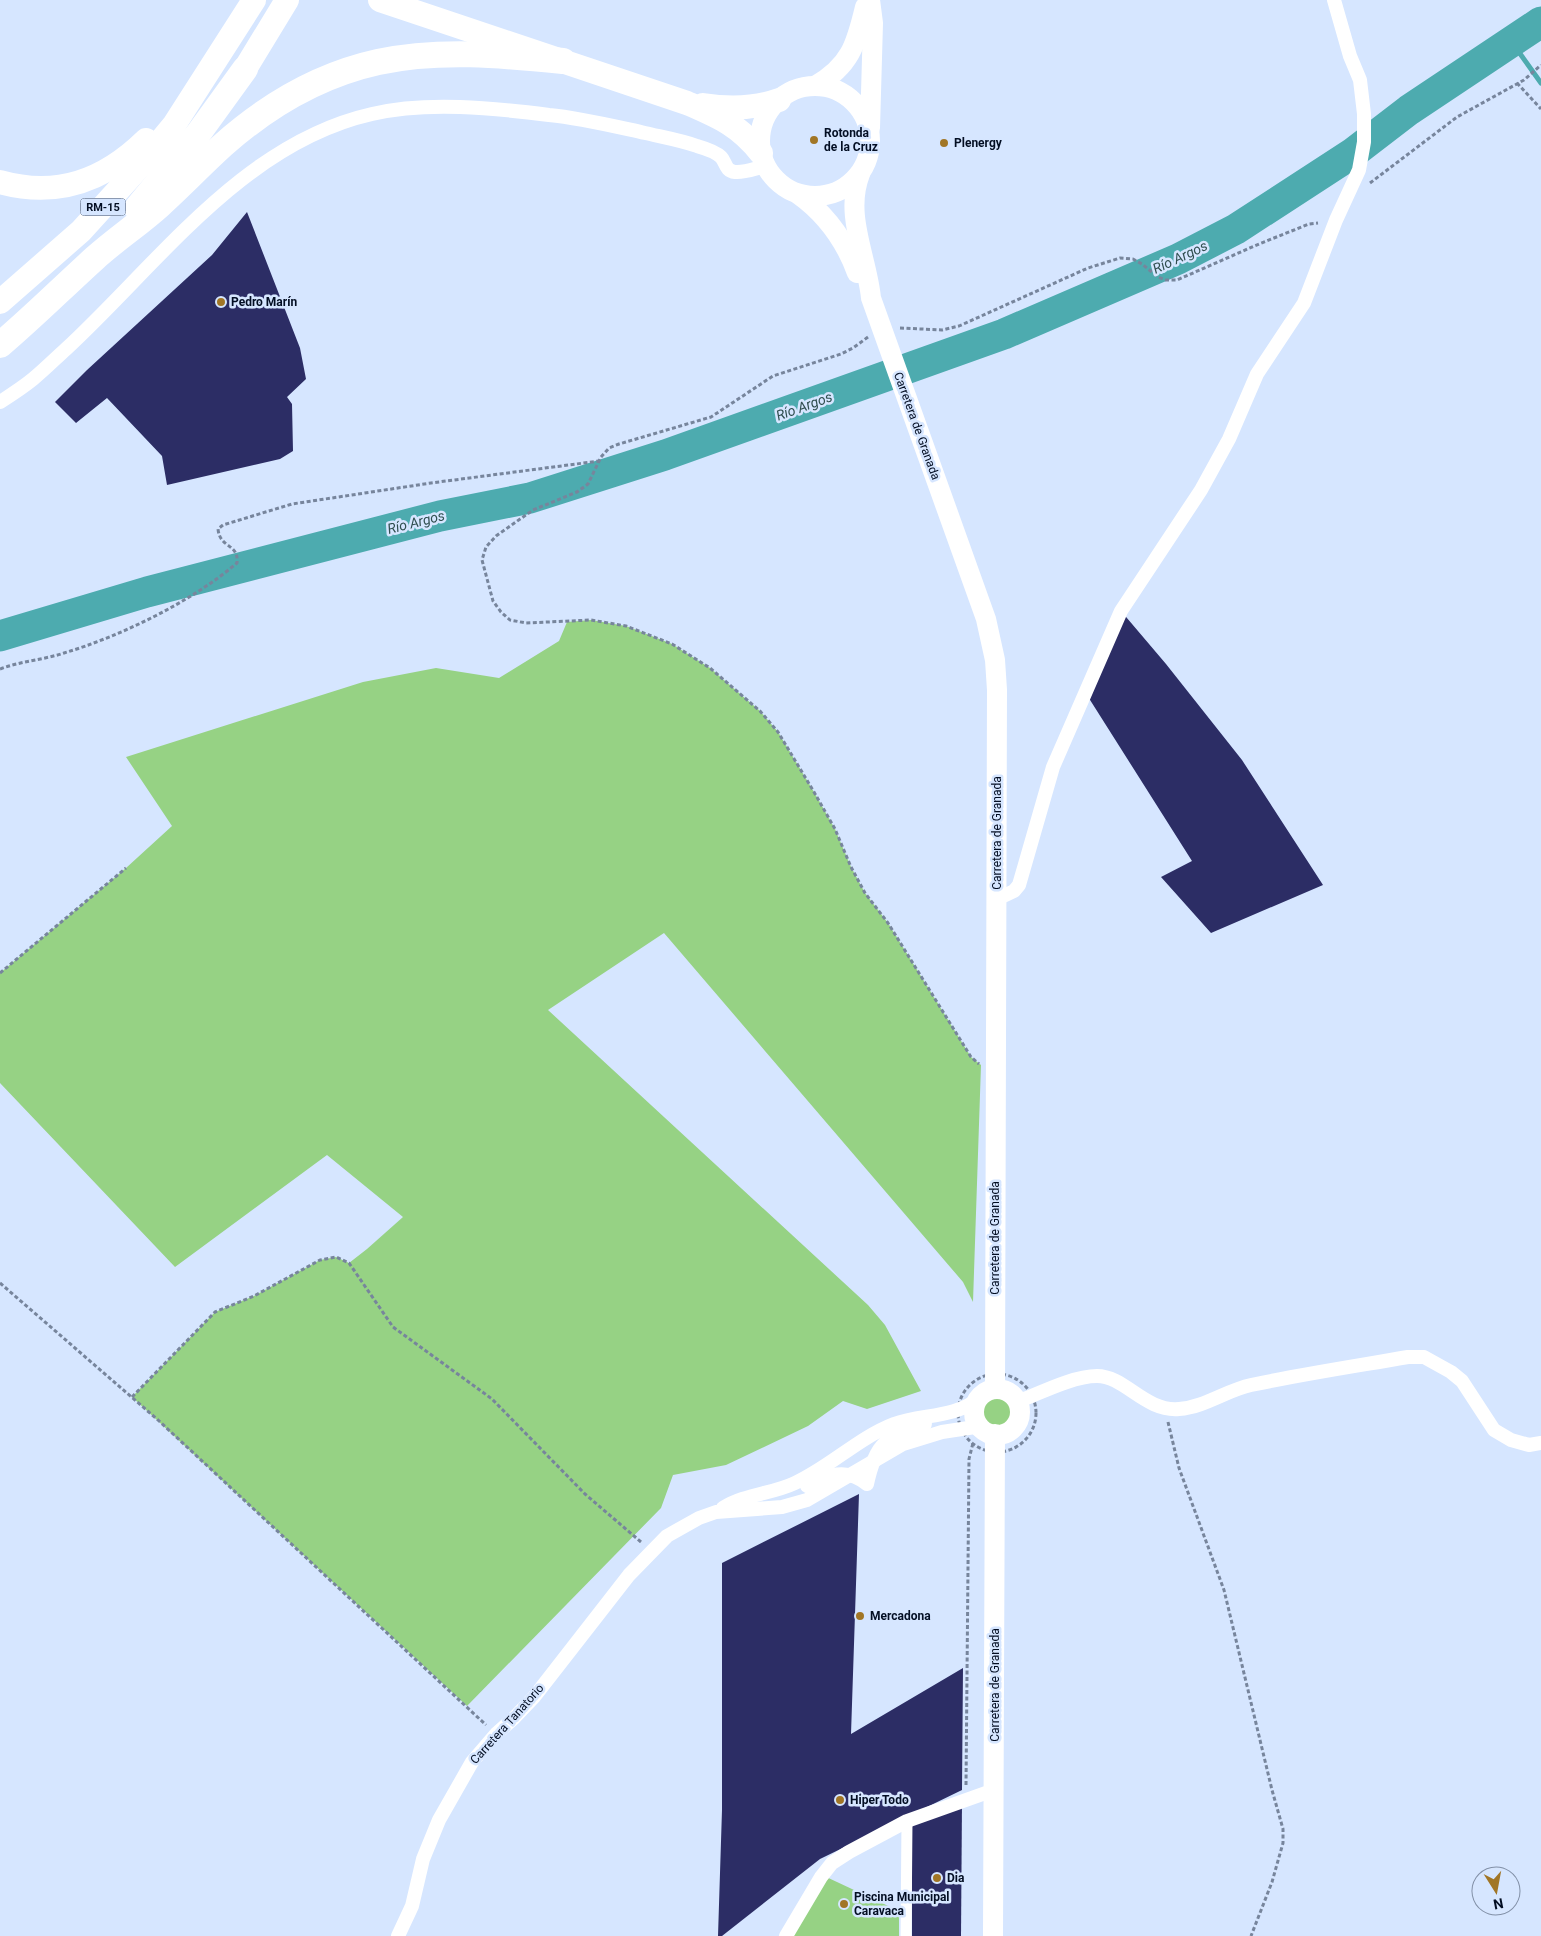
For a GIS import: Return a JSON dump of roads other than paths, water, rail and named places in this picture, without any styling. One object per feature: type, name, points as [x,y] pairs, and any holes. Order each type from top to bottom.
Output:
[{"type":"highway","name":"RM-15","points":[[0,302],[51,258],[109,202],[174,125],[254,0]]},
{"type":"highway","name":"RM-15","points":[[0,345],[97,256],[177,160],[232,88],[287,0]]},
{"type":"highway","points":[[380,0],[687,103],[734,125],[745,134],[763,159]]},
{"type":"highway","points":[[97,256],[142,222],[249,123],[289,96],[333,75],[379,62],[425,55],[489,55],[563,61]]},
{"type":"highway","points":[[0,182],[17,187],[46,189],[63,187],[94,178],[135,151],[191,98]]},
{"type":"highway","points":[[687,103],[738,108],[768,104],[779,100]]},
{"type":"main road","points":[[814,86],[833,75],[845,62],[860,28],[868,0]]},
{"type":"main road","points":[[868,0],[873,23],[870,135],[867,160],[860,174],[848,185],[834,193],[817,197],[798,194],[779,184],[763,159],[760,135],[765,117],[779,100],[799,88],[814,86],[834,90],[855,103],[866,120],[870,135]]},
{"type":"main road","name":"Carretera de Granada","points":[[860,174],[854,193],[856,228],[868,274],[871,298],[986,619],[993,649],[996,682],[997,899],[995,1381]]},
{"type":"main road","name":"Carretera de Granada","points":[[798,194],[816,209],[837,232],[851,256],[863,287],[871,298]]},
{"type":"main road","points":[[978,1399],[995,1381],[1008,1392],[1025,1399],[1014,1427],[1008,1432],[986,1440]]},
{"type":"main road","name":"Carretera de Granada","points":[[978,1399],[975,1405],[975,1419],[986,1440],[994,1790],[993,1936]]},
{"type":"street","points":[[997,899],[1014,891],[1019,885],[1053,767],[1121,611],[1210,474],[1229,439],[1257,374],[1304,303],[1336,220],[1346,202],[1359,170],[1364,142],[1364,114],[1360,80],[1350,56],[1334,0]]},
{"type":"street","points":[[0,402],[33,379],[238,182],[284,149],[330,127],[372,114],[409,109],[510,110],[605,124],[696,145],[720,156],[728,168],[734,172],[763,159]]},
{"type":"street","points":[[1025,1399],[1076,1380],[1097,1376],[1110,1379],[1149,1402],[1165,1409],[1181,1409],[1200,1404],[1249,1385],[1408,1357],[1424,1357],[1452,1372],[1462,1381],[1494,1430],[1511,1440],[1529,1445],[1541,1443]]},
{"type":"street","points":[[756,1496],[790,1494],[832,1475],[846,1473],[867,1484],[873,1462],[879,1448],[885,1441],[970,1405],[978,1399]]},
{"type":"street","points":[[756,1496],[797,1482],[890,1426],[921,1417],[952,1412]]},
{"type":"street","points":[[873,1462],[903,1444],[925,1436],[975,1427],[986,1440]]},
{"type":"street","points":[[716,1512],[770,1509],[795,1504],[806,1500],[851,1475]]},
{"type":"street","name":"Carretera Tanatorio","points":[[398,1936],[412,1906],[423,1859],[439,1820],[472,1762],[496,1734],[534,1697],[598,1612],[651,1551],[667,1536],[699,1518],[716,1512],[730,1504],[756,1496]]},
{"type":"street","points":[[786,1936],[832,1863],[907,1821],[994,1790]]},
{"type":"street","points":[[906,1936],[907,1821]]},
{"type":"waterway","name":"Río Argos","points":[[0,636],[147,592],[440,516],[530,498],[665,455],[1004,334],[1178,259],[1236,229],[1353,153],[1409,110],[1541,22]]},
{"type":"waterway","points":[[1511,41],[1541,83]]},
{"type":"place","name":"Rotonda de la Cruz","points":[[814,140]]},
{"type":"place","name":"Plenergy","points":[[944,143]]},
{"type":"place","name":"Pedro Marín","points":[[221,302]]},
{"type":"place","name":"Mercadona","points":[[860,1616]]},
{"type":"place","name":"Hiper Todo","points":[[840,1800]]},
{"type":"place","name":"Dia","points":[[937,1878]]},
{"type":"place","name":"Piscina Municipal Caravaca","points":[[844,1904]]}]
